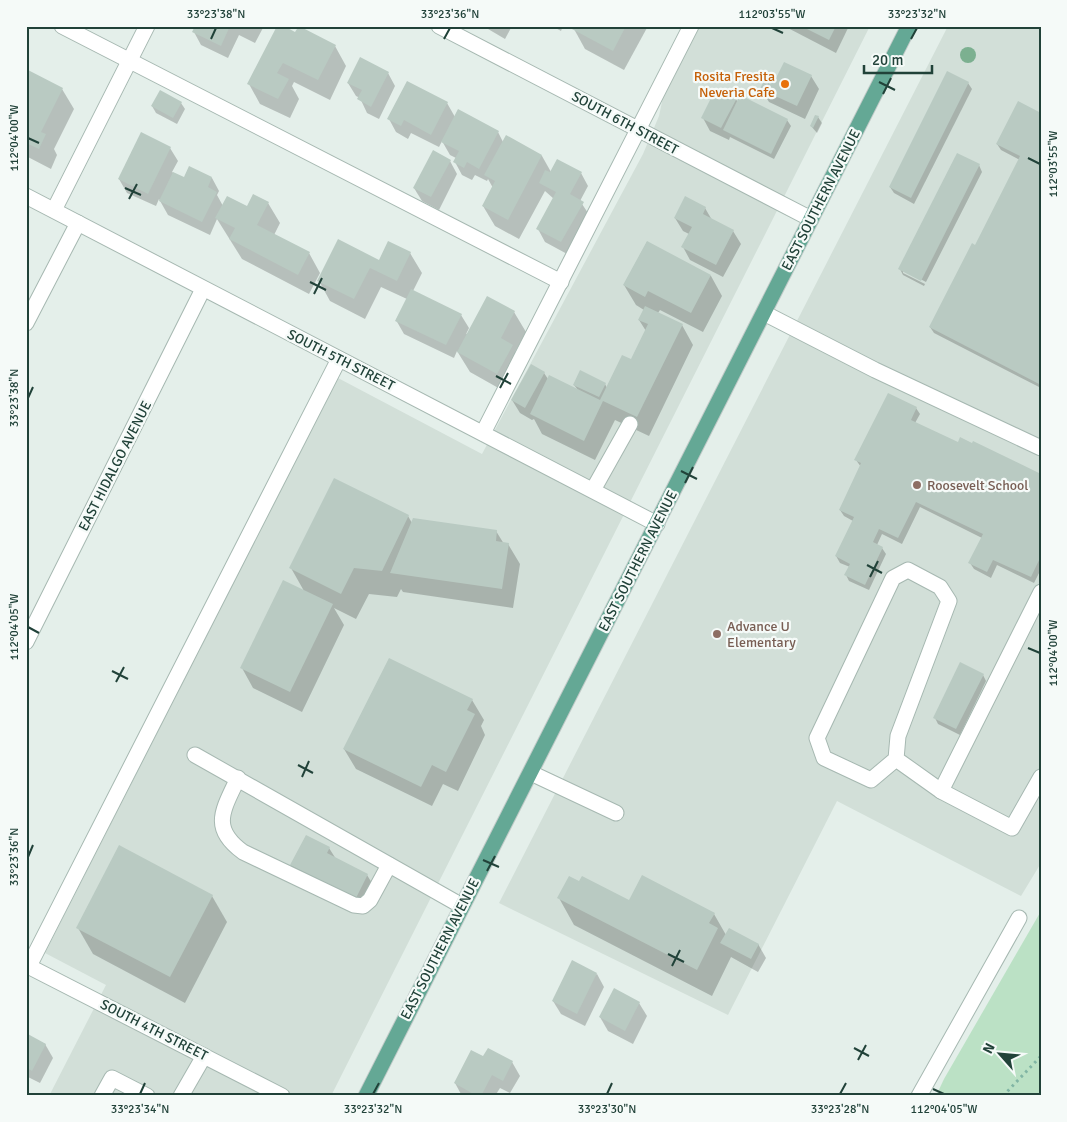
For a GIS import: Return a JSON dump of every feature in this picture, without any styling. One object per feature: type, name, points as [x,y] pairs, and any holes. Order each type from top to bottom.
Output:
[{"type":"main road","name":"EAST SOUTHERN AVENUE","points":[[366,1096],[909,26]]},
{"type":"street","points":[[62,26],[561,282]]},
{"type":"street","points":[[54,210],[147,26]]},
{"type":"street","name":"SOUTH 6TH STREET","points":[[439,26],[811,219]]},
{"type":"street","points":[[483,433],[691,26]]},
{"type":"street","name":"SOUTH 5TH STREET","points":[[26,196],[657,524]]},
{"type":"street","points":[[26,322],[78,223]]},
{"type":"street","name":"EAST HIDALGO AVENUE","points":[[26,642],[203,289]]},
{"type":"street","points":[[764,313],[875,370],[1041,448]]},
{"type":"street","points":[[27,965],[339,359]]},
{"type":"street","points":[[593,490],[630,424]]},
{"type":"street","points":[[908,570],[940,587],[949,601],[898,736],[896,759],[871,780],[824,758],[817,738],[893,578],[908,570]]},
{"type":"street","points":[[941,792],[1041,592]]},
{"type":"street","points":[[196,755],[462,906]]},
{"type":"street","points":[[896,759],[941,792],[1012,828],[1041,778]]},
{"type":"street","points":[[531,773],[616,813]]},
{"type":"street","points":[[238,778],[225,808],[222,822],[223,831],[229,842],[243,852],[354,906],[364,906],[370,900],[389,865]]},
{"type":"street","points":[[919,1096],[1019,918]]},
{"type":"street","name":"SOUTH 4TH STREET","points":[[27,965],[282,1096]]},
{"type":"street","points":[[181,1096],[204,1056]]},
{"type":"street","points":[[102,1096],[112,1078],[148,1096]]},
{"type":"path","points":[[1003,1096],[1041,1056]]},
{"type":"shaded area","points":[[699,26],[870,26],[331,1096],[49,1096],[106,985],[45,953],[338,378],[482,454],[643,154],[659,116],[663,97]]},
{"type":"shaded area","name":"Roosevelt School","points":[[948,26],[1041,26],[1041,863],[1021,896],[837,801],[728,1015],[499,903]]},
{"type":"green space","points":[[1041,911],[1041,1096],[936,1096],[944,1079]]},
{"type":"building","points":[[195,26],[230,26],[221,46],[192,32]]},
{"type":"building","points":[[277,26],[284,26],[295,32],[299,26],[336,45],[318,80],[283,63],[277,73],[289,79],[278,99],[247,84]]},
{"type":"building","points":[[574,26],[626,26],[613,51],[572,29]]},
{"type":"building","points":[[801,26],[836,26],[829,40]]},
{"type":"building","points":[[360,57],[389,72],[371,107],[357,99],[362,90],[347,83]]},
{"type":"building","name":"Rosita Fresita Neveria Cafe","points":[[784,62],[812,75],[797,106],[760,89],[766,76],[775,80]]},
{"type":"building","points":[[28,70],[63,88],[41,132],[46,134],[39,149],[26,143],[26,74]]},
{"type":"building","points":[[947,71],[969,82],[911,198],[889,187]]},
{"type":"building","points":[[407,81],[448,102],[431,135],[404,120],[401,126],[387,119]]},
{"type":"building","points":[[716,88],[737,98],[721,128],[701,118]]},
{"type":"building","points":[[160,90],[182,102],[173,118],[151,106]]},
{"type":"building","points":[[740,95],[788,119],[771,154],[723,130]]},
{"type":"building","points":[[1018,101],[1041,113],[1041,385],[929,327],[972,243],[975,245],[1020,156],[996,144]]},
{"type":"building","points":[[458,109],[499,131],[479,169],[467,162],[464,168],[453,162],[459,151],[441,142]]},
{"type":"building","points":[[815,115],[819,116],[813,128],[810,126]]},
{"type":"building","points":[[141,132],[171,147],[148,194],[118,179]]},
{"type":"building","points":[[506,135],[542,155],[508,220],[482,206],[495,181],[484,175]]},
{"type":"building","points":[[433,150],[451,160],[431,197],[413,188]]},
{"type":"building","points":[[957,153],[980,164],[921,281],[898,269]]},
{"type":"building","points":[[557,159],[582,172],[570,194],[584,202],[561,242],[536,229],[556,192],[539,183],[545,170],[550,172]]},
{"type":"building","points":[[189,166],[212,177],[208,187],[217,192],[202,222],[159,201],[173,172],[184,177]]},
{"type":"building","points":[[253,194],[269,202],[257,225],[310,252],[298,275],[229,239],[235,228],[215,218],[227,196],[247,206]]},
{"type":"building","points":[[685,196],[706,207],[703,214],[734,230],[716,265],[681,247],[692,227],[674,218]]},
{"type":"building","points":[[338,239],[379,260],[388,241],[411,252],[397,281],[370,268],[354,299],[317,281]]},
{"type":"building","points":[[647,241],[711,275],[691,313],[648,291],[645,297],[623,285]]},
{"type":"building","points":[[411,289],[462,314],[446,345],[395,321]]},
{"type":"building","points":[[487,296],[515,311],[501,338],[513,345],[497,374],[457,352]]},
{"type":"building","points":[[645,306],[683,324],[637,417],[603,401],[584,441],[530,414],[549,375],[600,400],[622,355],[631,359],[648,324],[638,320]]},
{"type":"building","points":[[531,364],[545,372],[525,408],[511,400]]},
{"type":"building","points":[[580,370],[606,383],[599,397],[573,385]]},
{"type":"building","points":[[888,393],[917,407],[911,420],[958,442],[960,437],[972,443],[973,441],[1041,474],[1041,556],[1031,577],[993,560],[987,572],[968,563],[983,534],[916,502],[898,538],[879,529],[873,542],[883,547],[865,585],[844,575],[850,564],[835,556],[854,517],[839,510],[861,463],[854,460]]},
{"type":"building","points":[[334,478],[409,515],[382,571],[354,568],[341,594],[289,568]]},
{"type":"building","points":[[413,518],[497,530],[496,541],[509,543],[502,589],[390,573]]},
{"type":"building","points":[[283,580],[333,604],[290,692],[240,668]]},
{"type":"building","points":[[389,658],[473,699],[467,710],[475,714],[446,772],[432,765],[421,787],[343,749]]},
{"type":"building","points":[[960,662],[984,674],[956,729],[933,718]]},
{"type":"building","points":[[306,835],[330,847],[327,853],[368,874],[356,898],[290,865]]},
{"type":"building","points":[[119,845],[213,895],[170,977],[76,928]]},
{"type":"building","points":[[642,875],[715,913],[709,923],[718,928],[697,970],[557,898],[569,876],[579,881],[582,876],[629,900]]},
{"type":"building","points":[[729,928],[759,944],[751,959],[720,943]]},
{"type":"building","points":[[572,960],[597,973],[577,1014],[552,1001]]},
{"type":"building","points":[[614,988],[640,1002],[625,1031],[599,1017]]},
{"type":"building","points":[[26,1033],[46,1044],[32,1071],[26,1067]]},
{"type":"building","points":[[488,1048],[513,1061],[503,1081],[492,1075],[481,1096],[477,1096],[454,1083],[471,1050],[483,1056]]},
{"type":"place","name":"Rosita Fresita Neveria Cafe","points":[[785,84]]},
{"type":"place","name":"Roosevelt School","points":[[917,485]]},
{"type":"place","name":"Advance U Elementary","points":[[717,634]]}]
